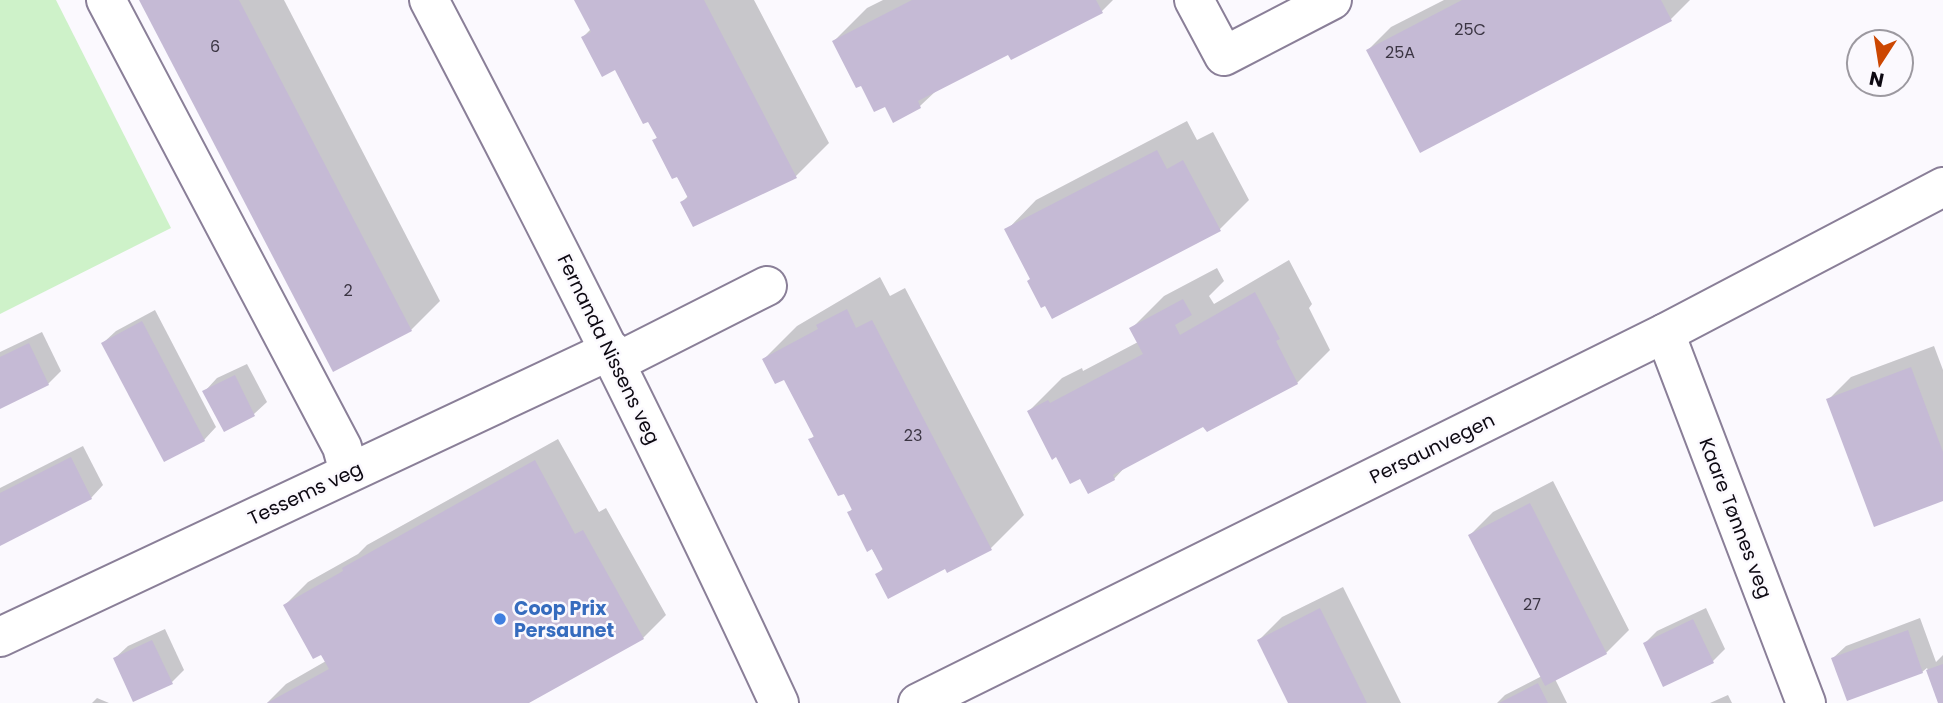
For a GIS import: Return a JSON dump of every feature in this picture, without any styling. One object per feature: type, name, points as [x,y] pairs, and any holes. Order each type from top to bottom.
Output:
[{"type":"street","points":[[106,0],[342,447],[349,472]]},
{"type":"street","name":"Fernanda Nissens veg","points":[[429,0],[614,356],[734,603],[779,703]]},
{"type":"street","points":[[1194,0],[1224,56],[1332,0]]},
{"type":"street","name":"Persaunvegen","points":[[918,703],[1665,333],[1943,187]]},
{"type":"street","name":"Tessems veg","points":[[0,637],[349,472],[767,286]]},
{"type":"street","name":"Kaare Tønnes veg","points":[[1665,333],[1806,703]]},
{"type":"green space","points":[[0,0],[56,0],[171,228],[0,314]]},
{"type":"building","points":[[139,0],[239,0],[412,331],[333,372]]},
{"type":"building","points":[[574,0],[704,0],[797,178],[693,227],[680,202],[688,198],[677,177],[672,179],[652,140],[657,138],[648,122],[643,124],[615,70],[602,77],[581,37],[591,32]]},
{"type":"building","points":[[912,0],[1096,0],[1103,13],[1011,60],[1008,55],[918,101],[921,108],[893,123],[885,107],[874,112],[861,86],[856,88],[832,41]]},
{"type":"building","points":[[1462,0],[1661,0],[1672,21],[1420,153],[1366,50]]},
{"type":"building","points":[[1157,150],[1167,169],[1183,160],[1221,231],[1052,319],[1045,306],[1041,308],[1027,281],[1030,279],[1004,229]]},
{"type":"building","points":[[1255,292],[1280,339],[1276,341],[1298,384],[1207,432],[1203,427],[1113,475],[1115,480],[1088,494],[1080,479],[1070,484],[1056,457],[1052,460],[1027,411],[1048,400],[1050,403],[1143,354],[1129,328],[1183,299],[1192,315],[1175,325],[1180,335]]},
{"type":"building","points":[[847,309],[856,328],[872,320],[992,550],[947,573],[945,569],[888,599],[875,574],[883,570],[872,549],[867,552],[847,512],[852,510],[844,494],[838,496],[808,439],[814,437],[784,380],[775,384],[762,359],[818,329],[816,325]]},
{"type":"building","points":[[142,321],[205,441],[164,462],[101,343]]},
{"type":"building","points":[[29,343],[49,385],[0,409],[0,357]]},
{"type":"building","points":[[1911,367],[1943,452],[1943,501],[1874,527],[1826,399]]},
{"type":"building","points":[[235,375],[255,416],[224,432],[202,391]]},
{"type":"building","points":[[71,457],[92,499],[0,546],[0,493]]},
{"type":"building","points":[[535,460],[575,534],[583,530],[644,639],[529,703],[267,703],[329,669],[321,655],[313,659],[283,605],[343,571],[342,568]]},
{"type":"building","points":[[1530,503],[1607,654],[1545,686],[1468,535]]},
{"type":"building","points":[[1320,608],[1367,703],[1288,703],[1257,640]]},
{"type":"building","points":[[1693,619],[1714,663],[1663,687],[1643,643]]},
{"type":"building","points":[[1908,630],[1923,673],[1847,701],[1831,658]]},
{"type":"building","points":[[152,640],[173,684],[133,702],[113,658]]},
{"type":"building","points":[[1943,664],[1943,703],[1938,703],[1926,670]]},
{"type":"building","points":[[1538,683],[1548,703],[1499,703]]},
{"type":"place","name":"Coop Prix Persaunet","points":[[500,619]]}]
